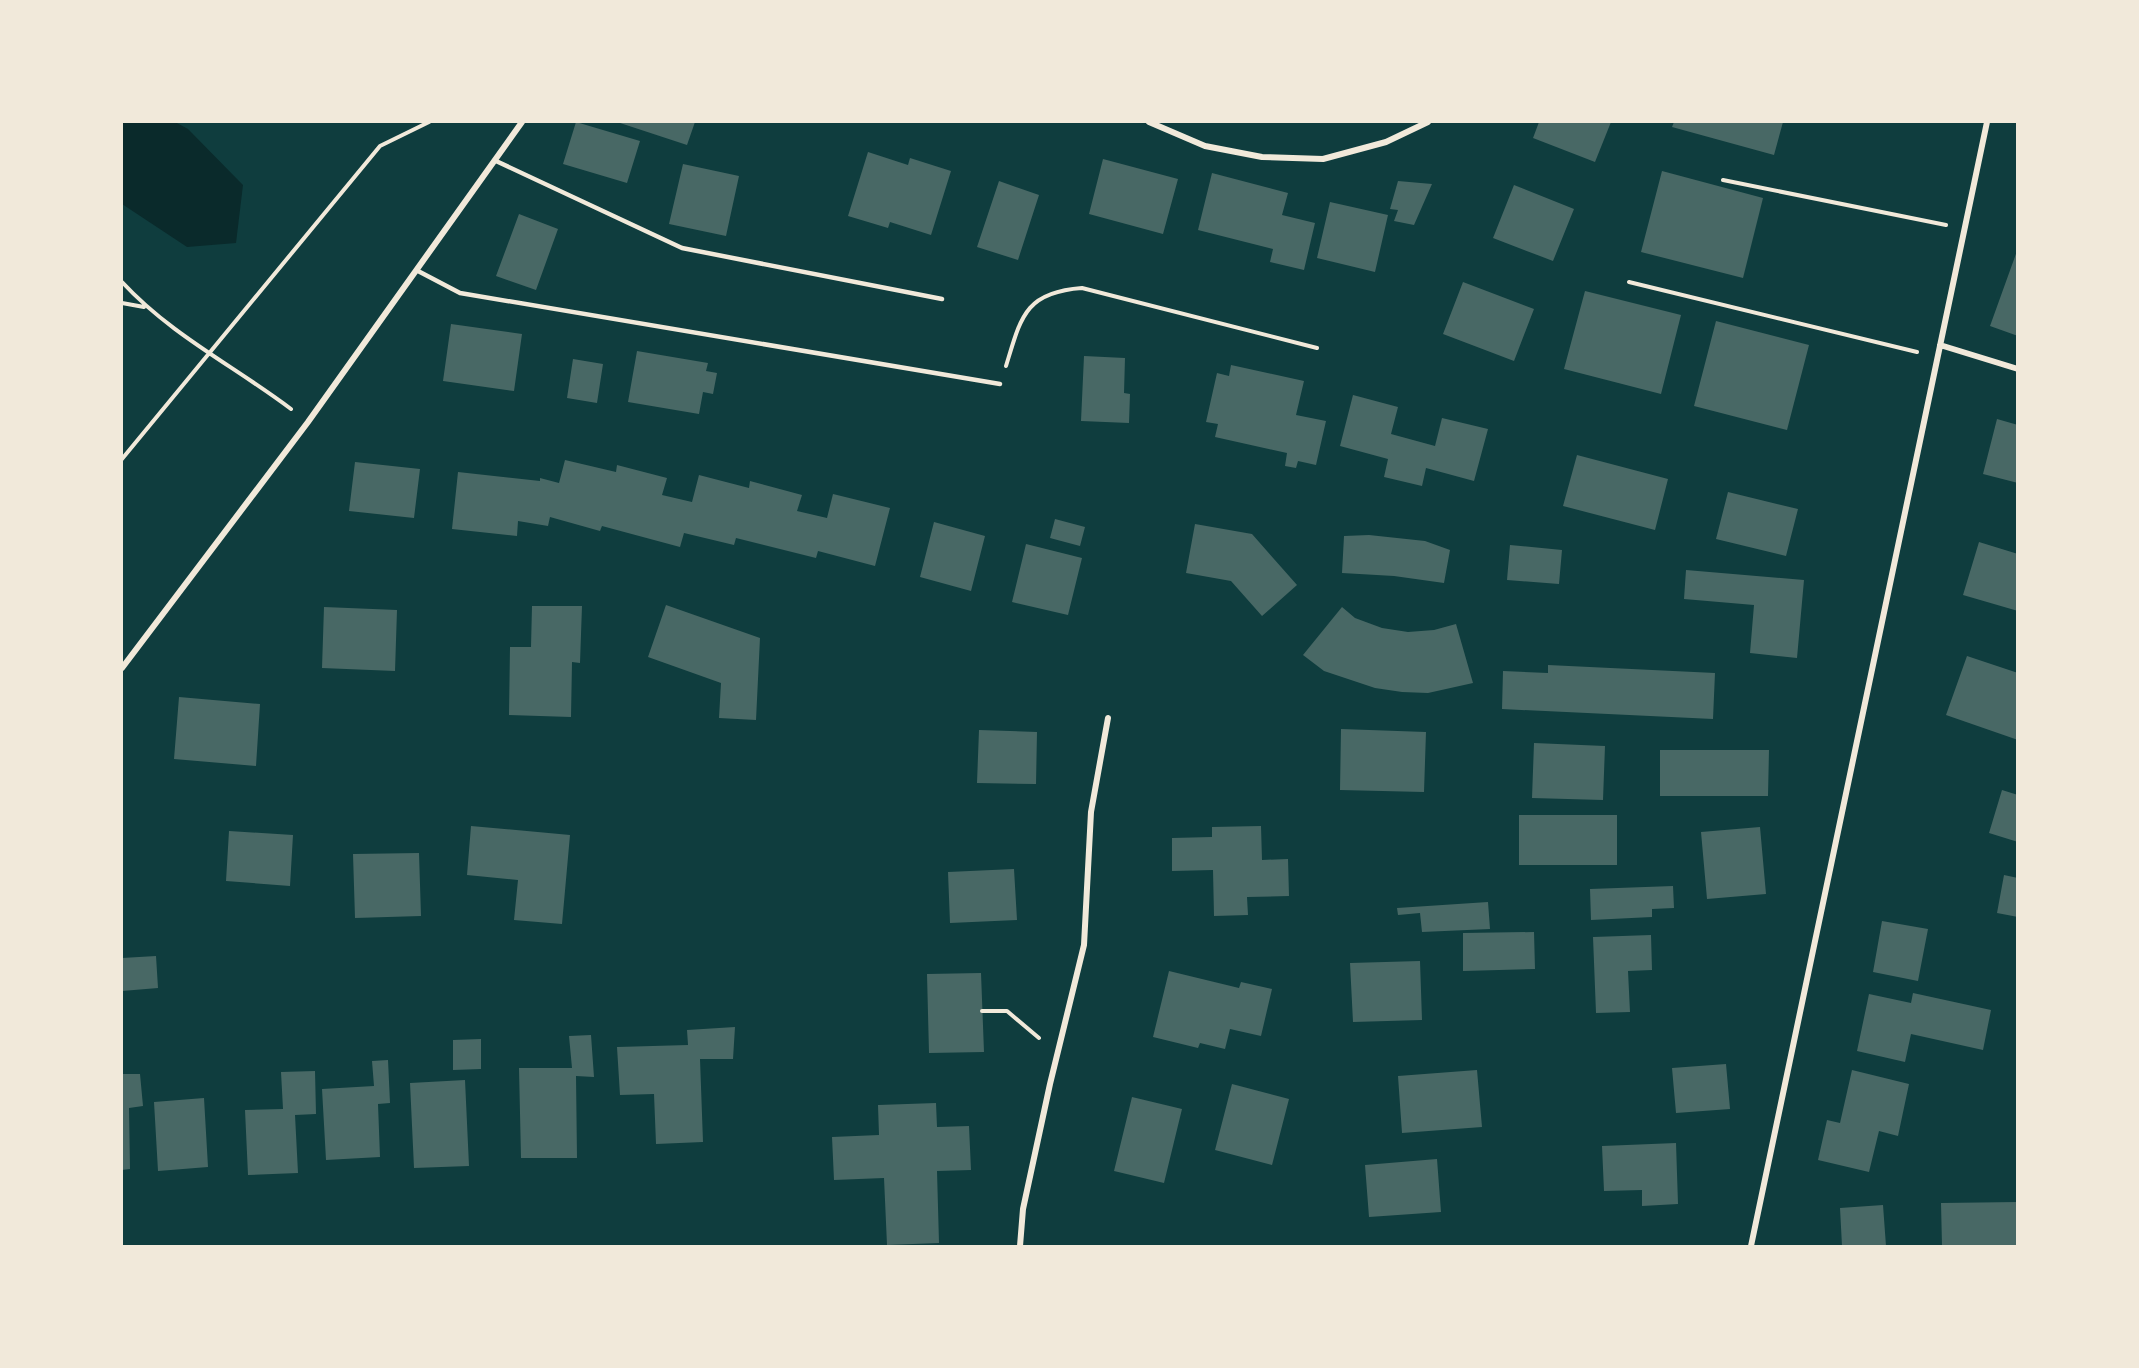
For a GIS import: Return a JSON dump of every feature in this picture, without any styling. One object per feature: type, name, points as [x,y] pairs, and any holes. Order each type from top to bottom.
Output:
[{"type":"street","points":[[122,668],[308,422],[418,271],[522,122]]},
{"type":"street","points":[[1149,122],[1205,146],[1262,157],[1323,159],[1386,142],[1428,122]]},
{"type":"street","points":[[1751,1246],[1987,122]]},
{"type":"street","points":[[1940,345],[2018,369]]},
{"type":"street","points":[[1020,1246],[1023,1209],[1084,945],[1091,812],[1108,718]]},
{"type":"lane","points":[[496,161],[682,248],[942,299]]},
{"type":"lane","points":[[418,271],[460,293],[1000,384]]},
{"type":"path","points":[[122,459],[206,354],[380,146],[429,122]]},
{"type":"path","points":[[1723,180],[1964,229]]},
{"type":"path","points":[[122,282],[145,307],[206,354],[289,407],[308,422]]},
{"type":"path","points":[[1629,282],[1938,357]]},
{"type":"path","points":[[1000,384],[1025,311],[1040,297],[1059,289],[1082,288],[1106,292],[1317,348]]},
{"type":"path","points":[[122,303],[145,307]]},
{"type":"path","points":[[982,1011],[1007,1011],[1040,1039],[1060,1043]]},
{"type":"water","points":[[122,122],[175,122],[188,129],[243,185],[236,243],[187,247],[122,204]]},
{"type":"building","points":[[576,122],[640,141],[627,183],[563,164]]},
{"type":"building","points":[[617,122],[695,122],[687,145]]},
{"type":"building","points":[[1539,122],[1611,122],[1595,162],[1533,138]]},
{"type":"building","points":[[1674,122],[1783,122],[1774,155],[1672,127]]},
{"type":"building","points":[[868,152],[908,165],[910,158],[951,171],[931,235],[890,222],[888,228],[848,216]]},
{"type":"building","points":[[1103,159],[1178,179],[1163,234],[1089,214]]},
{"type":"building","points":[[683,164],[739,176],[726,236],[669,224]]},
{"type":"building","points":[[1662,171],[1763,198],[1743,278],[1641,252]]},
{"type":"building","points":[[1212,173],[1288,193],[1282,215],[1315,223],[1304,270],[1270,262],[1273,249],[1198,230]]},
{"type":"building","points":[[999,181],[1039,195],[1018,260],[977,247]]},
{"type":"building","points":[[1398,181],[1432,184],[1414,225],[1394,221],[1398,210],[1390,209]]},
{"type":"building","points":[[1514,185],[1574,209],[1553,261],[1493,238]]},
{"type":"building","points":[[1330,202],[1388,215],[1375,272],[1317,258]]},
{"type":"building","points":[[519,214],[558,229],[536,290],[496,276]]},
{"type":"building","points":[[2018,252],[2018,336],[1990,326]]},
{"type":"building","points":[[1463,282],[1534,309],[1514,361],[1443,334]]},
{"type":"building","points":[[1585,291],[1681,315],[1661,394],[1564,369]]},
{"type":"building","points":[[1716,321],[1809,345],[1787,430],[1694,406]]},
{"type":"building","points":[[451,324],[522,334],[514,391],[443,381]]},
{"type":"building","points":[[637,351],[708,363],[706,371],[717,373],[713,394],[703,392],[699,414],[628,402]]},
{"type":"building","points":[[1084,356],[1125,358],[1124,393],[1130,394],[1129,423],[1081,421]]},
{"type":"building","points":[[573,359],[603,364],[597,403],[567,398]]},
{"type":"building","points":[[1231,365],[1304,381],[1296,415],[1326,421],[1316,465],[1298,461],[1296,468],[1285,466],[1287,453],[1215,437],[1218,424],[1206,422],[1217,373],[1229,376]]},
{"type":"building","points":[[1353,395],[1398,407],[1391,434],[1435,446],[1442,418],[1488,429],[1474,481],[1426,468],[1422,486],[1384,477],[1388,459],[1340,446]]},
{"type":"building","points":[[1997,419],[2018,425],[2018,483],[1983,474]]},
{"type":"building","points":[[1577,455],[1668,479],[1655,530],[1563,506]]},
{"type":"building","points":[[565,460],[616,472],[617,465],[667,478],[662,495],[692,502],[699,475],[749,488],[750,481],[802,495],[797,511],[827,518],[833,494],[890,508],[875,566],[818,551],[816,558],[736,538],[734,545],[684,533],[680,547],[602,526],[600,531],[550,517],[548,526],[518,521],[517,536],[452,529],[458,472],[540,481],[540,478],[559,483]]},
{"type":"building","points":[[355,462],[420,469],[414,518],[349,511]]},
{"type":"building","points":[[1728,492],[1798,509],[1786,556],[1716,539]]},
{"type":"building","points":[[1055,519],[1085,527],[1080,546],[1050,538]]},
{"type":"building","points":[[934,522],[985,536],[971,591],[920,577]]},
{"type":"building","points":[[1195,524],[1252,534],[1297,585],[1262,616],[1231,581],[1186,573]]},
{"type":"building","points":[[1369,535],[1425,541],[1450,550],[1444,583],[1394,576],[1342,573],[1344,536]]},
{"type":"building","points":[[1979,542],[2018,554],[2018,611],[1963,595]]},
{"type":"building","points":[[1026,544],[1082,558],[1068,615],[1012,602]]},
{"type":"building","points":[[1510,545],[1562,550],[1559,584],[1507,580]]},
{"type":"building","points":[[1686,570],[1804,580],[1797,658],[1750,653],[1754,605],[1684,599]]},
{"type":"building","points":[[666,605],[760,638],[756,720],[719,718],[721,683],[648,657]]},
{"type":"building","points":[[532,606],[582,606],[580,663],[572,662],[571,717],[509,715],[510,647],[531,647]]},
{"type":"building","points":[[324,607],[397,610],[395,671],[322,668]]},
{"type":"building","points":[[1342,607],[1355,618],[1382,628],[1408,632],[1434,630],[1456,624],[1473,683],[1428,693],[1402,692],[1375,688],[1324,671],[1303,655]]},
{"type":"building","points":[[1967,656],[2018,673],[2018,740],[1946,715]]},
{"type":"building","points":[[1548,665],[1715,673],[1713,719],[1502,709],[1503,671],[1548,673]]},
{"type":"building","points":[[179,697],[260,704],[256,766],[174,759]]},
{"type":"building","points":[[1341,729],[1426,732],[1424,792],[1340,790]]},
{"type":"building","points":[[979,730],[1037,732],[1036,784],[977,783]]},
{"type":"building","points":[[1534,743],[1605,746],[1603,800],[1532,798]]},
{"type":"building","points":[[1660,750],[1769,750],[1768,796],[1660,796]]},
{"type":"building","points":[[2002,790],[2018,795],[2018,842],[1989,833]]},
{"type":"building","points":[[1519,815],[1617,815],[1617,865],[1519,865]]},
{"type":"building","points":[[471,826],[570,835],[562,924],[514,920],[518,880],[467,875]]},
{"type":"building","points":[[1261,826],[1262,860],[1288,859],[1289,896],[1247,897],[1248,915],[1214,916],[1213,870],[1172,871],[1172,838],[1212,837],[1212,827]]},
{"type":"building","points":[[1760,827],[1766,894],[1707,899],[1701,832]]},
{"type":"building","points":[[229,831],[293,835],[290,886],[226,881]]},
{"type":"building","points":[[419,853],[421,916],[355,918],[353,854]]},
{"type":"building","points":[[1014,869],[1017,920],[950,923],[948,872]]},
{"type":"building","points":[[2004,875],[2018,878],[2018,917],[1997,913]]},
{"type":"building","points":[[1673,886],[1674,908],[1652,909],[1652,917],[1591,920],[1590,889]]},
{"type":"building","points":[[1488,902],[1490,929],[1422,932],[1420,913],[1398,915],[1397,908]]},
{"type":"building","points":[[1882,921],[1928,929],[1918,981],[1873,972]]},
{"type":"building","points":[[1534,932],[1535,969],[1463,971],[1463,933]]},
{"type":"building","points":[[1651,935],[1652,970],[1628,971],[1630,1012],[1596,1013],[1593,937]]},
{"type":"building","points":[[156,956],[158,988],[122,991],[122,958]]},
{"type":"building","points":[[1420,961],[1422,1020],[1353,1022],[1350,963]]},
{"type":"building","points":[[1169,971],[1239,988],[1241,982],[1272,989],[1261,1036],[1230,1029],[1225,1049],[1200,1043],[1198,1048],[1153,1037]]},
{"type":"building","points":[[981,973],[984,1052],[929,1053],[927,974]]},
{"type":"building","points":[[1913,993],[1991,1010],[1983,1050],[1911,1034],[1905,1062],[1857,1051],[1869,994],[1911,1003]]},
{"type":"building","points":[[735,1027],[733,1059],[700,1059],[703,1142],[656,1144],[654,1094],[620,1095],[617,1047],[688,1045],[687,1030]]},
{"type":"building","points":[[591,1035],[594,1077],[576,1076],[577,1158],[521,1158],[519,1068],[572,1068],[569,1036]]},
{"type":"building","points":[[481,1039],[481,1069],[453,1070],[453,1040]]},
{"type":"building","points":[[388,1060],[390,1103],[378,1104],[380,1157],[326,1160],[322,1089],[374,1086],[372,1061]]},
{"type":"building","points":[[1726,1064],[1730,1109],[1676,1113],[1672,1068]]},
{"type":"building","points":[[1477,1070],[1482,1127],[1402,1133],[1398,1076]]},
{"type":"building","points":[[1852,1070],[1909,1084],[1898,1136],[1879,1131],[1869,1172],[1818,1160],[1827,1120],[1840,1123]]},
{"type":"building","points":[[315,1071],[316,1114],[295,1115],[298,1173],[248,1175],[245,1110],[283,1109],[281,1072]]},
{"type":"building","points":[[122,1074],[140,1074],[143,1106],[129,1108],[130,1169],[122,1170]]},
{"type":"building","points":[[465,1080],[469,1166],[414,1168],[410,1083]]},
{"type":"building","points":[[1232,1084],[1289,1099],[1272,1165],[1215,1150]]},
{"type":"building","points":[[1132,1097],[1182,1109],[1164,1183],[1114,1171]]},
{"type":"building","points":[[204,1098],[208,1167],[158,1171],[154,1102]]},
{"type":"building","points":[[936,1103],[937,1127],[969,1126],[971,1170],[937,1171],[939,1243],[887,1245],[884,1178],[834,1180],[832,1137],[879,1135],[878,1105]]},
{"type":"building","points":[[1676,1143],[1678,1204],[1642,1206],[1642,1190],[1604,1191],[1602,1146]]},
{"type":"building","points":[[1437,1159],[1441,1212],[1369,1217],[1365,1165]]},
{"type":"building","points":[[2018,1202],[2018,1246],[1942,1246],[1941,1203]]},
{"type":"building","points":[[1883,1205],[1886,1246],[1842,1246],[1840,1208]]}]
